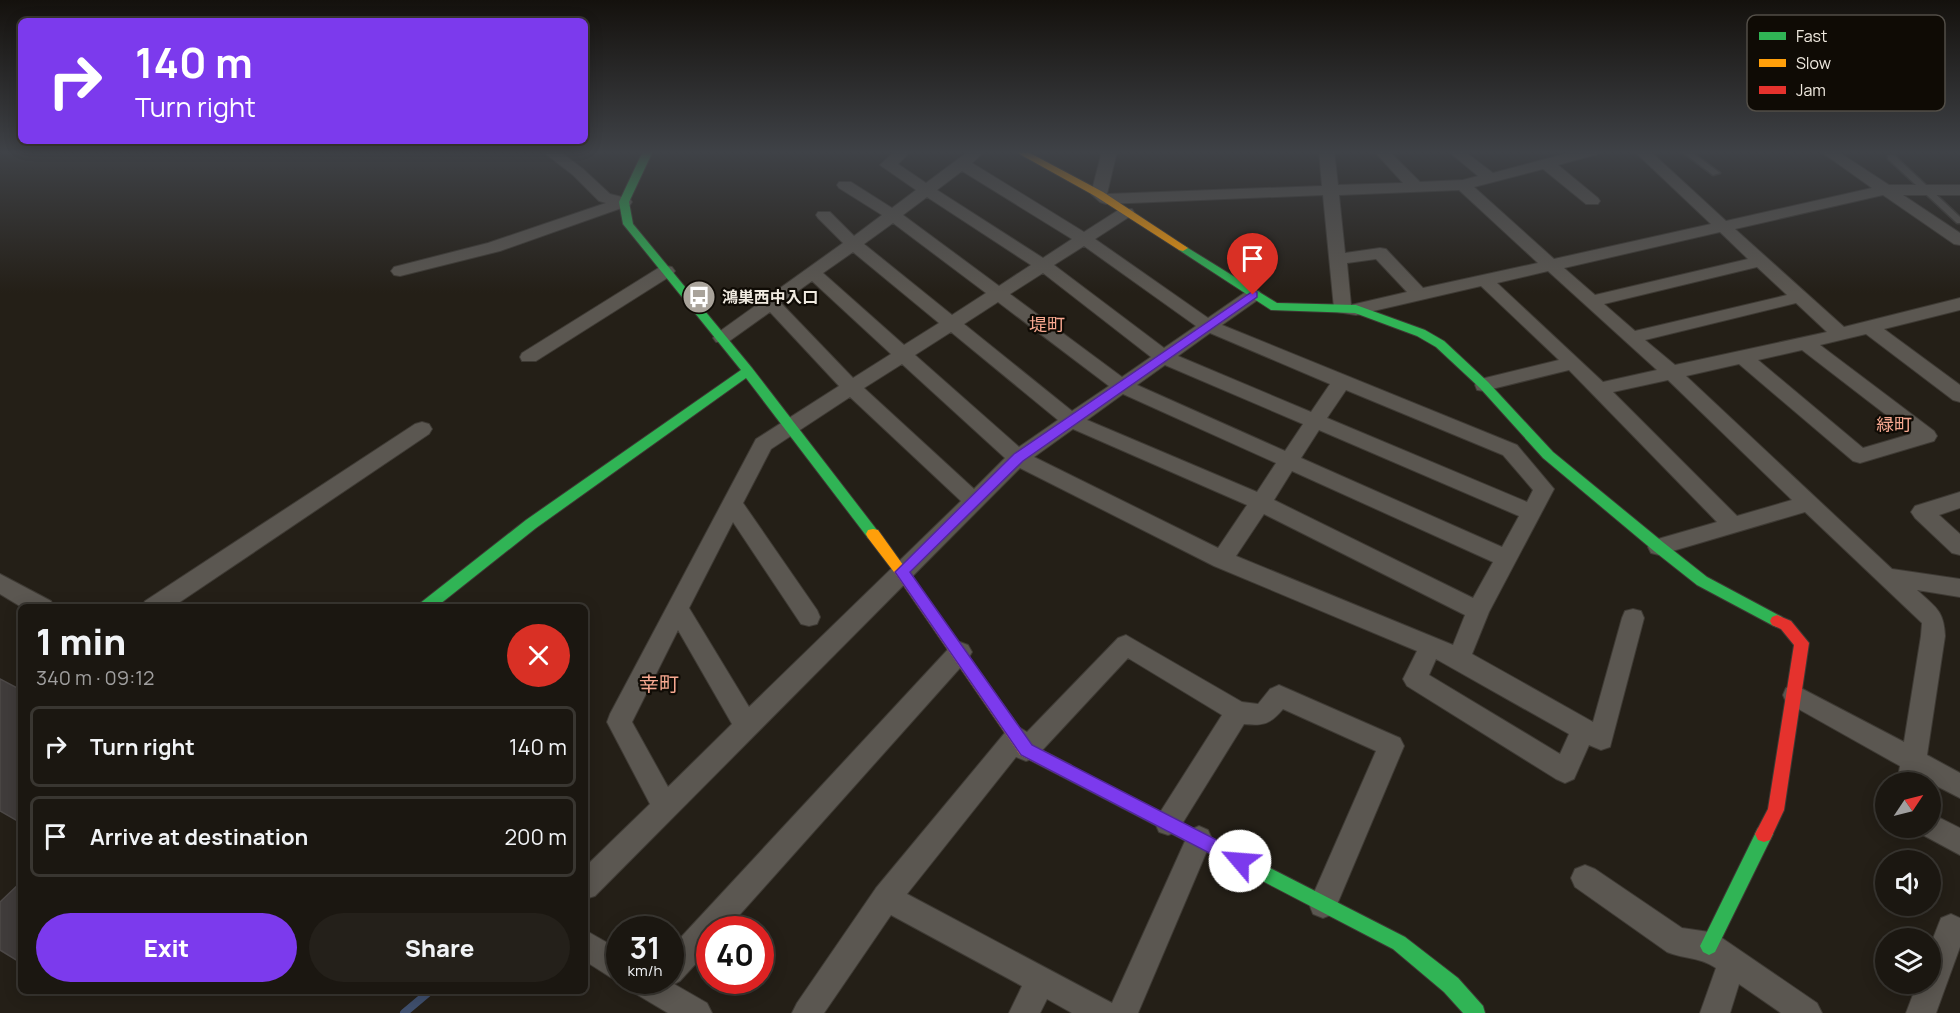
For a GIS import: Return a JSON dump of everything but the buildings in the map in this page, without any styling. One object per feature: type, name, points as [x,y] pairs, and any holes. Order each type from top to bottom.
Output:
[{"type":"street","points":[[606,198],[624,202]]},
{"type":"street","points":[[626,198],[624,202],[628,224],[748,371],[902,572],[1022,744],[1199,840],[1399,943],[1448,999],[1476,1013]]},
{"type":"street","points":[[866,198],[999,293],[1122,386],[1506,558]]},
{"type":"street","points":[[722,338],[915,198]]},
{"type":"street","points":[[941,198],[1043,265],[1162,356],[1530,512]]},
{"type":"street","points":[[1018,198],[1084,239],[1208,326],[1510,450],[1544,489],[1478,611],[1460,658]]},
{"type":"street","points":[[1106,198],[1275,308],[1349,309],[1849,198]]},
{"type":"street","points":[[1330,198],[1336,259],[1349,309]]},
{"type":"street","points":[[1477,198],[1590,302],[1670,371],[1933,619],[1934,636],[1911,772]]},
{"type":"street","points":[[1589,198],[1592,201]]},
{"type":"street","points":[[1692,198],[1840,334]]},
{"type":"street","points":[[1897,198],[1960,240]]},
{"type":"street","points":[[400,271],[494,247],[624,202]]},
{"type":"street","points":[[665,807],[619,722],[763,444],[1126,212]]},
{"type":"street","points":[[824,215],[852,243],[1072,421],[1260,502],[1478,611]]},
{"type":"street","points":[[1336,259],[1380,253],[1420,295]]},
{"type":"street","points":[[1590,302],[1761,261]]},
{"type":"street","points":[[529,357],[666,271]]},
{"type":"street","points":[[813,273],[1018,458],[1222,560],[1460,658],[1601,739],[1633,618]]},
{"type":"street","points":[[1485,280],[1573,363],[1734,526]]},
{"type":"street","points":[[588,883],[1018,458],[1253,295]]},
{"type":"street","points":[[1631,338],[1800,297]]},
{"type":"street","points":[[771,303],[851,387],[974,501]]},
{"type":"street","points":[[1598,389],[1670,371],[1805,343],[1960,304]]},
{"type":"street","points":[[1349,309],[1421,333],[1440,344],[1484,385],[1548,455],[1659,547],[1702,581],[1786,625],[1802,643],[1776,810],[1721,954],[1715,1013]]},
{"type":"street","points":[[1869,327],[1960,394]]},
{"type":"street","points":[[1742,356],[1860,456],[1927,436],[1805,343]]},
{"type":"street","points":[[1484,385],[1573,363]]},
{"type":"street","points":[[429,604],[531,524],[748,371]]},
{"type":"street","points":[[1222,560],[1342,381]]},
{"type":"street","points":[[159,604],[422,429]]},
{"type":"street","points":[[1960,500],[1922,512],[1960,547]]},
{"type":"street","points":[[732,503],[809,617]]},
{"type":"street","points":[[1659,547],[1810,503]]},
{"type":"street","points":[[1886,577],[1960,588]]},
{"type":"street","points":[[0,583],[36,604]]},
{"type":"street","points":[[678,609],[747,726]]},
{"type":"street","points":[[807,1013],[886,898],[1022,744],[1126,645],[1238,712],[1263,715],[1279,696],[1391,747],[1323,904]]},
{"type":"street","points":[[1431,646],[1415,679],[1565,771],[1584,729]]},
{"type":"street","points":[[684,951],[960,652]]},
{"type":"street","points":[[1795,695],[1873,737],[1911,772]]},
{"type":"street","points":[[1168,823],[1238,712]]},
{"type":"street","points":[[1941,781],[1960,786]]},
{"type":"street","points":[[1941,831],[1960,842]]},
{"type":"street","points":[[1124,1013],[1199,840]]},
{"type":"street","points":[[1585,878],[1677,942],[1721,954],[1807,1013]]},
{"type":"street","points":[[886,898],[1102,1013]]},
{"type":"street","points":[[1921,1013],[1952,928],[1960,933]]},
{"type":"street","points":[[588,946],[606,958]]},
{"type":"street","points":[[1024,1013],[1041,981]]},
{"type":"street","points":[[673,994],[697,1013]]},
{"type":"lane","points":[[1937,198],[1960,221]]},
{"type":"waterway","points":[[404,1013],[427,994]]},
{"type":"traffic: fast","points":[[626,198],[624,202],[628,224],[722,338],[873,534]]},
{"type":"traffic: fast","points":[[1183,248],[1275,307],[1356,309],[1421,333],[1440,344],[1484,385],[1548,455],[1659,547],[1702,581],[1777,621]]},
{"type":"traffic: fast","points":[[429,604],[531,524],[748,371]]},
{"type":"traffic: fast","points":[[1065,770],[1399,943],[1451,985],[1476,1013]]},
{"type":"traffic: fast","points":[[1709,946],[1764,834]]},
{"type":"traffic: slow","points":[[1106,198],[1183,248]]},
{"type":"traffic: slow","points":[[873,534],[1026,750],[1065,770]]},
{"type":"traffic: jam","points":[[1764,834],[1776,810],[1802,643],[1786,625],[1777,621]]},
{"type":"place","name":"鴻巣西中入口","points":[[699,297]]},
{"type":"district","name":"堤町","points":[[1047,324]]},
{"type":"district","name":"緑町","points":[[1894,424]]},
{"type":"district","name":"幸町","points":[[659,683]]},
{"type":"route","points":[[1240,861],[1026,750],[960,652],[902,572],[1018,458],[1253,295]]}]
